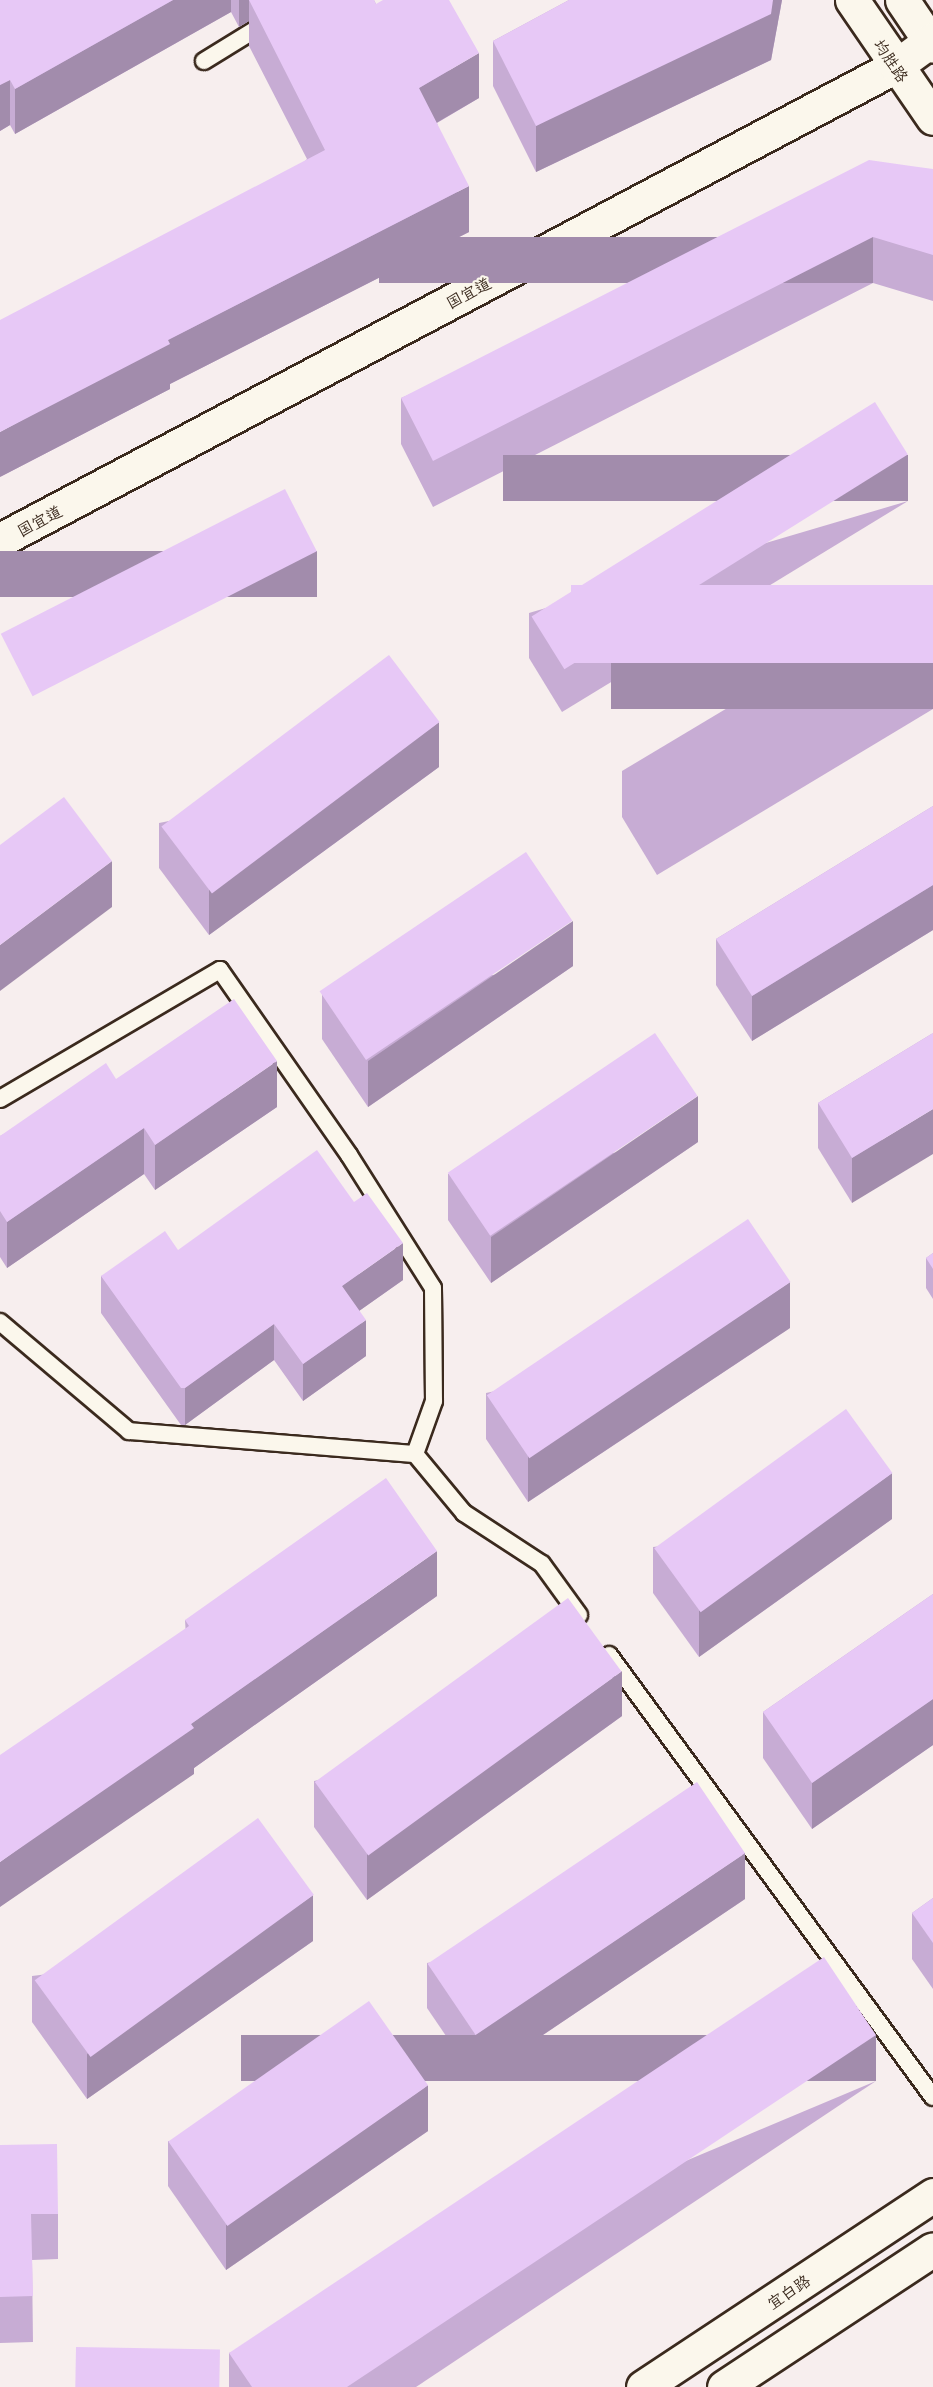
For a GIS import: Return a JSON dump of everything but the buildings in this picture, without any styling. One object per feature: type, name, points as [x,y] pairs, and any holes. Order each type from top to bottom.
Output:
[{"type":"street","name":"均胜路","points":[[852,0],[933,118]]},
{"type":"street","points":[[902,0],[932,42]]},
{"type":"street","name":"国宜道","points":[[0,540],[896,66],[932,42]]},
{"type":"street","name":"宜白路","points":[[643,2387],[933,2195]]},
{"type":"street","points":[[724,2387],[933,2249]]},
{"type":"lane","points":[[204,61],[303,0]]},
{"type":"lane","points":[[0,1099],[220,970],[348,1155],[433,1288],[434,1401],[415,1454]]},
{"type":"lane","points":[[0,1322],[129,1431],[415,1454],[464,1513],[542,1564],[933,2097]]}]
